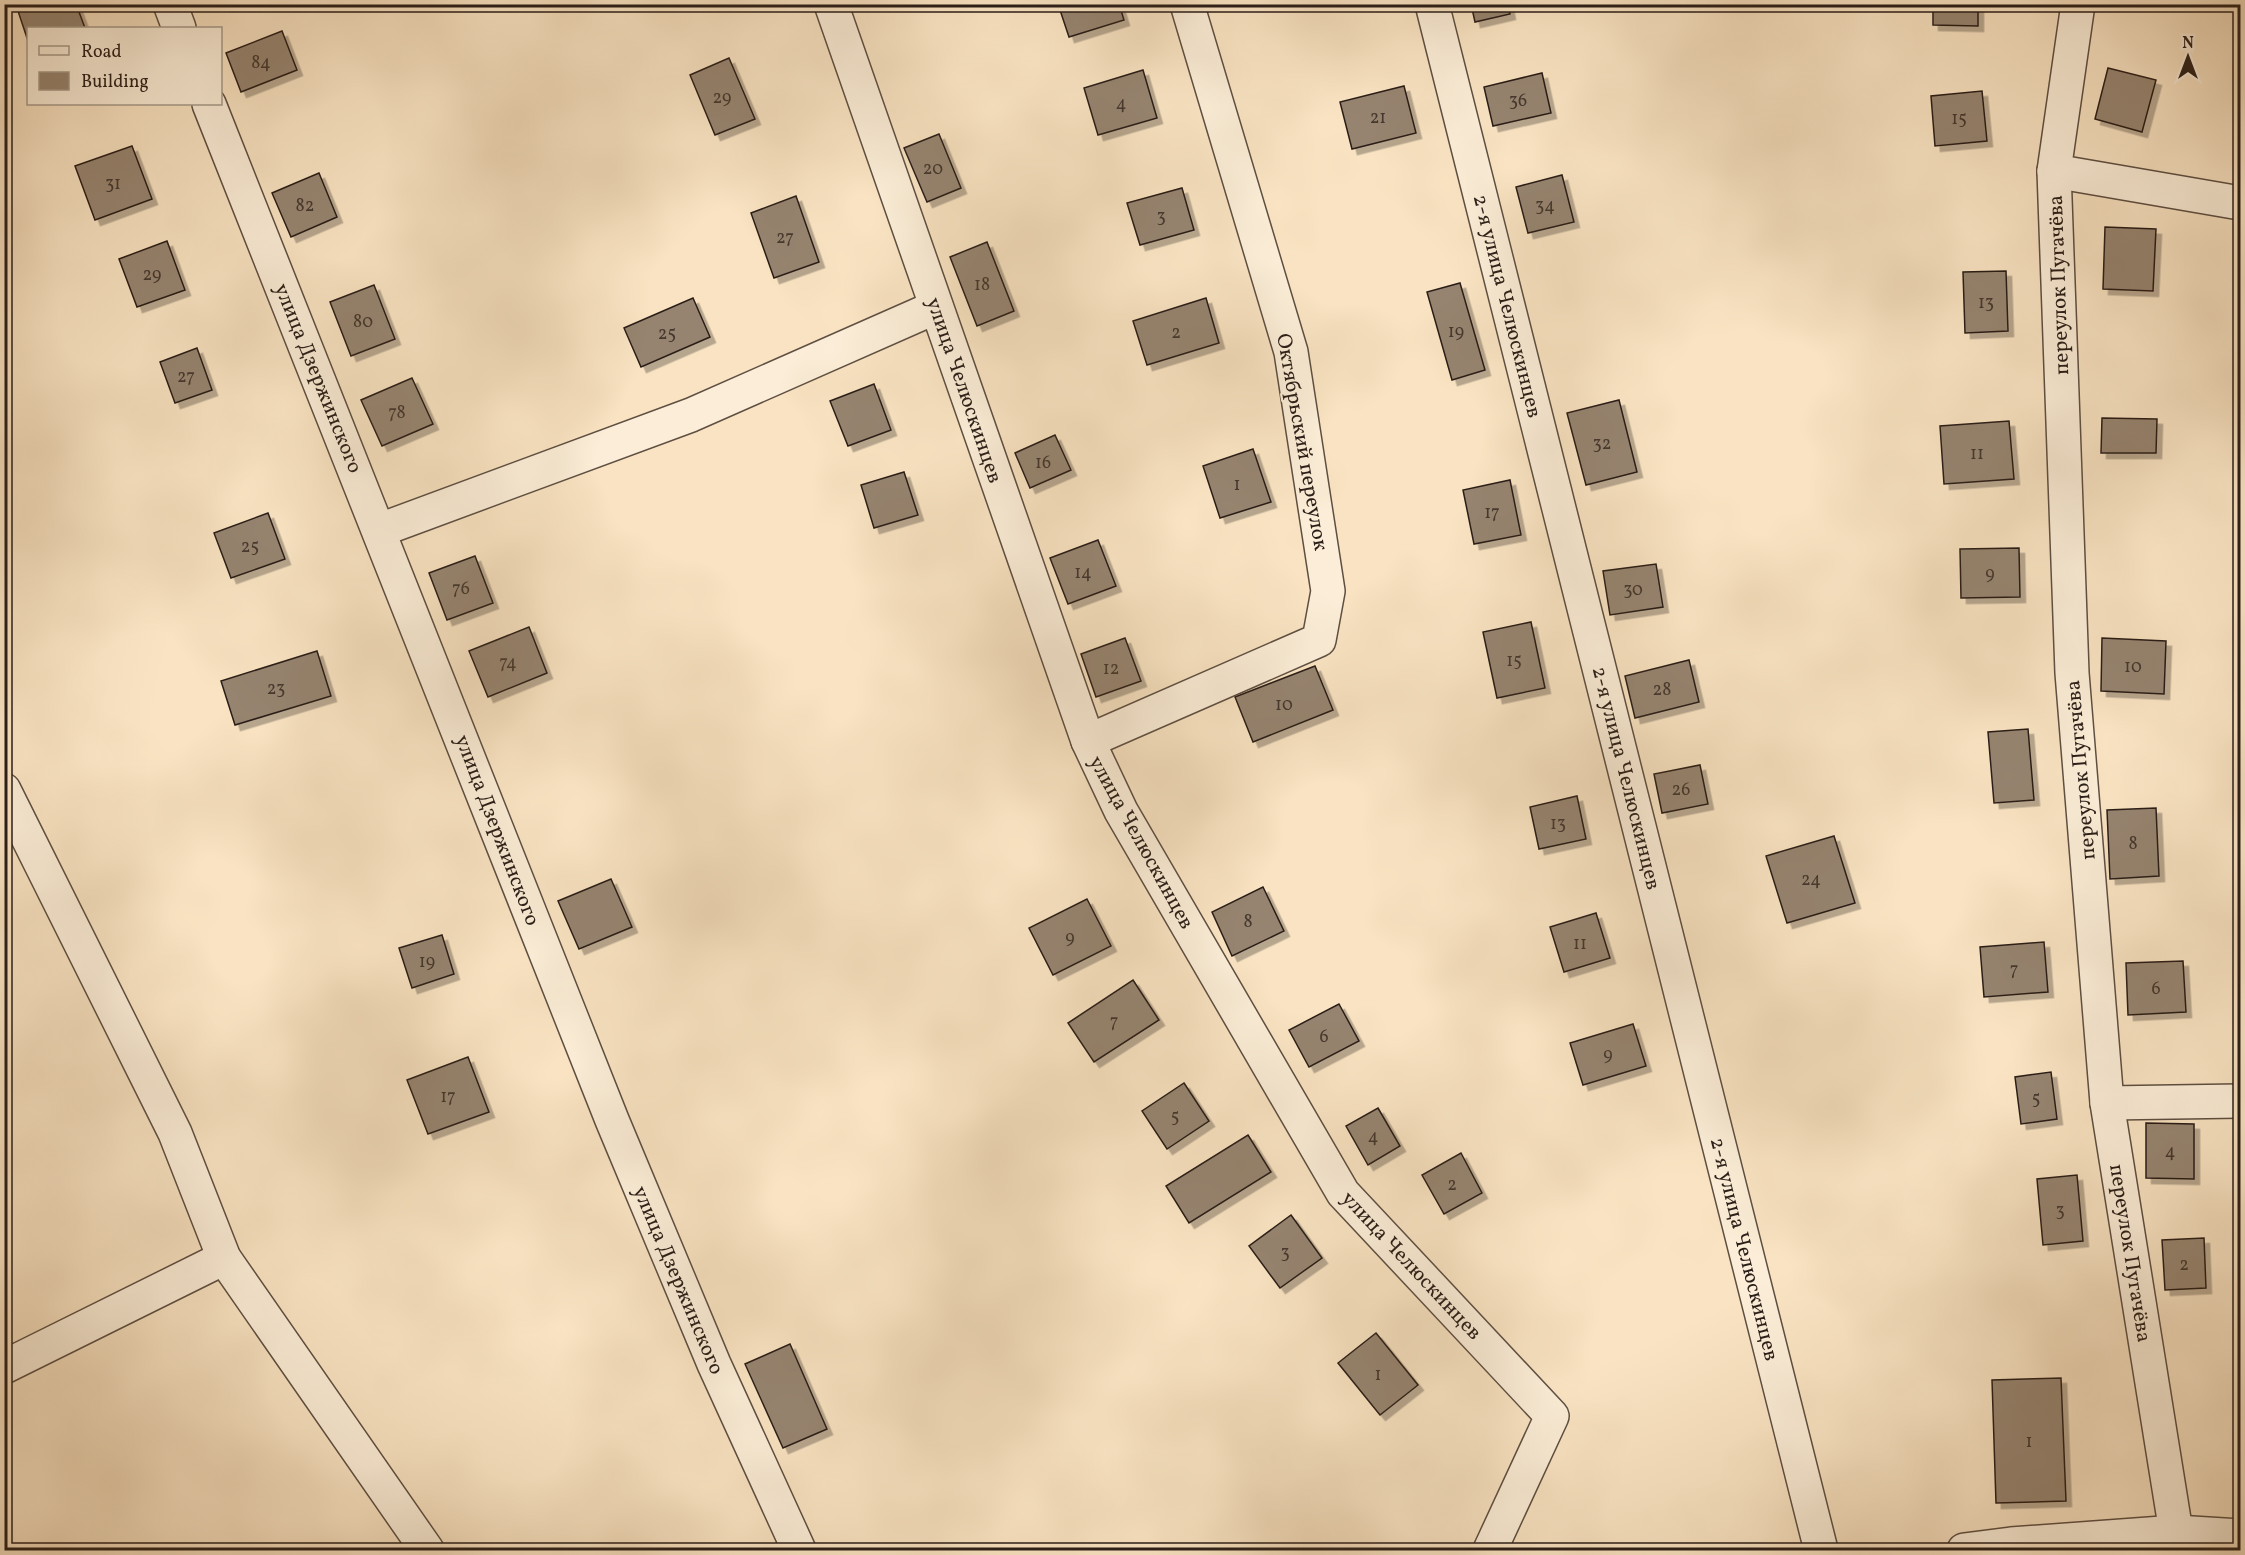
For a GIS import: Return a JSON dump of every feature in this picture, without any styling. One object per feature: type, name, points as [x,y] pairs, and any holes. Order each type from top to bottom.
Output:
[{"type":"street","points":[[170,4],[179,27]]},
{"type":"street","name":"улица Челюскинцев","points":[[831,4],[1088,741],[1121,811],[1343,1192],[1552,1416],[1490,1551]]},
{"type":"street","name":"Октябрьский переулок","points":[[1088,741],[1319,640],[1328,591],[1291,352],[1187,4]]},
{"type":"street","name":"2-я улица Челюскинцев","points":[[1432,4],[1821,1551]]},
{"type":"street","name":"переулок Пугачёва","points":[[2078,4],[2054,171],[2072,673],[2107,1103],[2176,1532]]},
{"type":"street","name":"улица Дзержинского","points":[[209,105],[380,530],[612,1120],[714,1364],[799,1551]]},
{"type":"street","points":[[2054,171],[2241,203]]},
{"type":"street","points":[[380,530],[691,415],[936,307]]},
{"type":"street","points":[[4,790],[175,1132],[224,1258],[426,1551]]},
{"type":"street","points":[[2107,1103],[2241,1101]]},
{"type":"street","points":[[4,1367],[224,1258]]},
{"type":"street","points":[[1964,1551],[2011,1544],[2176,1532],[2241,1536]]},
{"type":"building","points":[[28,4],[76,4],[85,27],[27,27],[27,38],[17,8]]},
{"type":"building","points":[[1058,4],[1119,4],[1124,20],[1069,37]]},
{"type":"building","points":[[1471,4],[1508,4],[1510,14],[1475,22]]},
{"type":"building","points":[[1933,4],[1978,4],[1978,26],[1933,25]]},
{"type":"building","points":[[282,31],[297,70],[241,92],[226,53]]},
{"type":"building","points":[[729,58],[755,119],[715,135],[690,75]]},
{"type":"building","points":[[2108,68],[2156,80],[2142,132],[2095,119]]},
{"type":"building","points":[[1143,70],[1157,118],[1098,135],[1084,88]]},
{"type":"building","points":[[1542,73],[1551,113],[1493,126],[1484,87]]},
{"type":"building","points":[[1404,86],[1416,133],[1352,149],[1340,102]]},
{"type":"building","points":[[1982,91],[1987,141],[1935,146],[1931,96]]},
{"type":"building","points":[[939,134],[961,188],[927,202],[904,148]]},
{"type":"building","points":[[132,146],[152,199],[95,220],[75,166]]},
{"type":"building","points":[[319,173],[337,217],[291,237],[272,193]]},
{"type":"building","points":[[1562,175],[1574,222],[1528,233],[1516,187]]},
{"type":"building","points":[[1182,188],[1194,230],[1140,245],[1127,203]]},
{"type":"building","points":[[796,196],[819,262],[774,278],[751,213]]},
{"type":"building","points":[[2105,227],[2156,229],[2153,291],[2103,289]]},
{"type":"building","points":[[167,241],[185,290],[137,307],[119,259]]},
{"type":"building","points":[[987,242],[1014,311],[977,326],[950,257]]},
{"type":"building","points":[[2006,271],[2008,331],[1965,333],[1963,272]]},
{"type":"building","points":[[1460,283],[1485,370],[1452,380],[1427,292]]},
{"type":"building","points":[[374,285],[395,339],[351,356],[330,302]]},
{"type":"building","points":[[693,298],[710,337],[641,367],[624,328]]},
{"type":"building","points":[[1206,298],[1219,343],[1147,365],[1133,321]]},
{"type":"building","points":[[197,348],[212,390],[175,403],[160,362]]},
{"type":"building","points":[[412,378],[433,424],[382,446],[361,400]]},
{"type":"building","points":[[874,384],[891,430],[848,446],[830,401]]},
{"type":"building","points":[[1619,400],[1637,472],[1586,485],[1567,413]]},
{"type":"building","points":[[2102,418],[2157,419],[2156,453],[2101,453]]},
{"type":"building","points":[[2009,421],[2014,479],[1944,484],[1940,426]]},
{"type":"building","points":[[1055,435],[1071,470],[1030,488],[1015,453]]},
{"type":"building","points":[[1253,449],[1271,502],[1220,518],[1203,466]]},
{"type":"building","points":[[904,472],[918,515],[874,528],[861,485]]},
{"type":"building","points":[[1510,480],[1521,535],[1474,544],[1463,490]]},
{"type":"building","points":[[268,513],[285,559],[231,578],[214,533]]},
{"type":"building","points":[[1098,540],[1116,586],[1068,604],[1050,558]]},
{"type":"building","points":[[2019,548],[2020,597],[1961,598],[1960,549]]},
{"type":"building","points":[[475,556],[493,603],[447,620],[429,573]]},
{"type":"building","points":[[1656,564],[1663,607],[1610,615],[1603,571]]},
{"type":"building","points":[[1531,622],[1545,688],[1497,698],[1483,632]]},
{"type":"building","points":[[529,627],[547,673],[488,697],[469,651]]},
{"type":"building","points":[[2238,628],[2240,628],[2240,672],[2237,672]]},
{"type":"building","points":[[1125,638],[1141,681],[1096,697],[1081,654]]},
{"type":"building","points":[[2102,638],[2166,641],[2164,694],[2101,691]]},
{"type":"building","points":[[317,651],[331,696],[235,725],[221,681]]},
{"type":"building","points":[[1689,660],[1699,702],[1635,718],[1625,676]]},
{"type":"building","points":[[1315,666],[1333,710],[1253,742],[1235,697]]},
{"type":"building","points":[[2028,729],[2034,800],[1994,803],[1988,732]]},
{"type":"building","points":[[1700,765],[1708,804],[1662,813],[1654,774]]},
{"type":"building","points":[[1577,796],[1586,839],[1539,849],[1530,807]]},
{"type":"building","points":[[2156,808],[2159,876],[2110,879],[2107,810]]},
{"type":"building","points":[[1834,836],[1855,903],[1787,923],[1766,856]]},
{"type":"building","points":[[611,879],[632,927],[579,949],[558,901]]},
{"type":"building","points":[[1263,887],[1284,931],[1232,956],[1212,912]]},
{"type":"building","points":[[1087,899],[1111,946],[1053,975],[1029,928]]},
{"type":"building","points":[[1596,913],[1610,958],[1564,972],[1550,927]]},
{"type":"building","points":[[442,935],[454,974],[412,988],[399,948]]},
{"type":"building","points":[[2044,942],[2048,992],[1984,997],[1980,947]]},
{"type":"building","points":[[2183,961],[2186,1012],[2128,1015],[2126,963]]},
{"type":"building","points":[[1133,980],[1159,1020],[1094,1062],[1068,1023]]},
{"type":"building","points":[[1339,1004],[1359,1041],[1309,1067],[1289,1030]]},
{"type":"building","points":[[1633,1024],[1646,1066],[1583,1085],[1570,1043]]},
{"type":"building","points":[[468,1057],[489,1112],[428,1134],[407,1080]]},
{"type":"building","points":[[2051,1072],[2057,1119],[2021,1124],[2015,1077]]},
{"type":"building","points":[[1184,1083],[1209,1121],[1167,1149],[1142,1111]]},
{"type":"building","points":[[1378,1108],[1400,1146],[1368,1165],[1346,1126]]},
{"type":"building","points":[[2146,1123],[2194,1124],[2194,1179],[2146,1178]]},
{"type":"building","points":[[1248,1135],[1271,1172],[1189,1223],[1166,1186]]},
{"type":"building","points":[[1461,1153],[1482,1193],[1444,1214],[1422,1175]]},
{"type":"building","points":[[2077,1175],[2083,1241],[2043,1245],[2037,1179]]},
{"type":"building","points":[[1291,1215],[1322,1258],[1280,1288],[1249,1246]]},
{"type":"building","points":[[2204,1238],[2206,1288],[2165,1290],[2162,1240]]},
{"type":"building","points":[[1376,1333],[1418,1385],[1380,1415],[1338,1363]]},
{"type":"building","points":[[790,1344],[827,1429],[783,1448],[745,1364]]},
{"type":"building","points":[[2061,1378],[2066,1501],[1996,1503],[1992,1380]]}]
